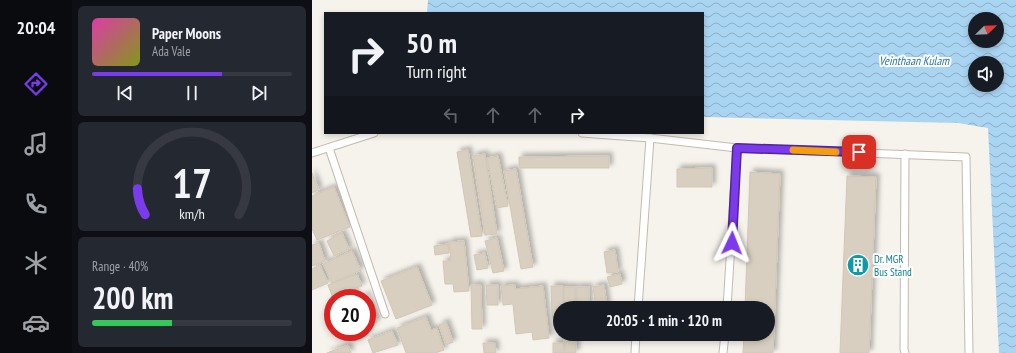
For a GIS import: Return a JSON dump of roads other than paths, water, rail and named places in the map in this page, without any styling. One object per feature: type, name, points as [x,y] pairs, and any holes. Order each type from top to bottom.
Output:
[{"type":"lane","points":[[312,153],[371,134]]},
{"type":"lane","points":[[596,134],[650,138],[737,148],[966,157],[969,353]]},
{"type":"lane","points":[[638,301],[650,138]]},
{"type":"lane","points":[[329,148],[385,314]]},
{"type":"lane","points":[[728,301],[737,148]]},
{"type":"lane","points":[[905,154],[905,353]]},
{"type":"lane","points":[[635,353],[636,341]]},
{"type":"lane","points":[[723,353],[725,341]]},
{"type":"water","name":"Veinthaan Kulam","points":[[428,0],[1016,0],[1016,353],[999,353],[988,128],[958,123],[704,117],[704,12],[427,12]]},
{"type":"place","name":"Dr. MGR Bus Stand","points":[[858,265]]}]
